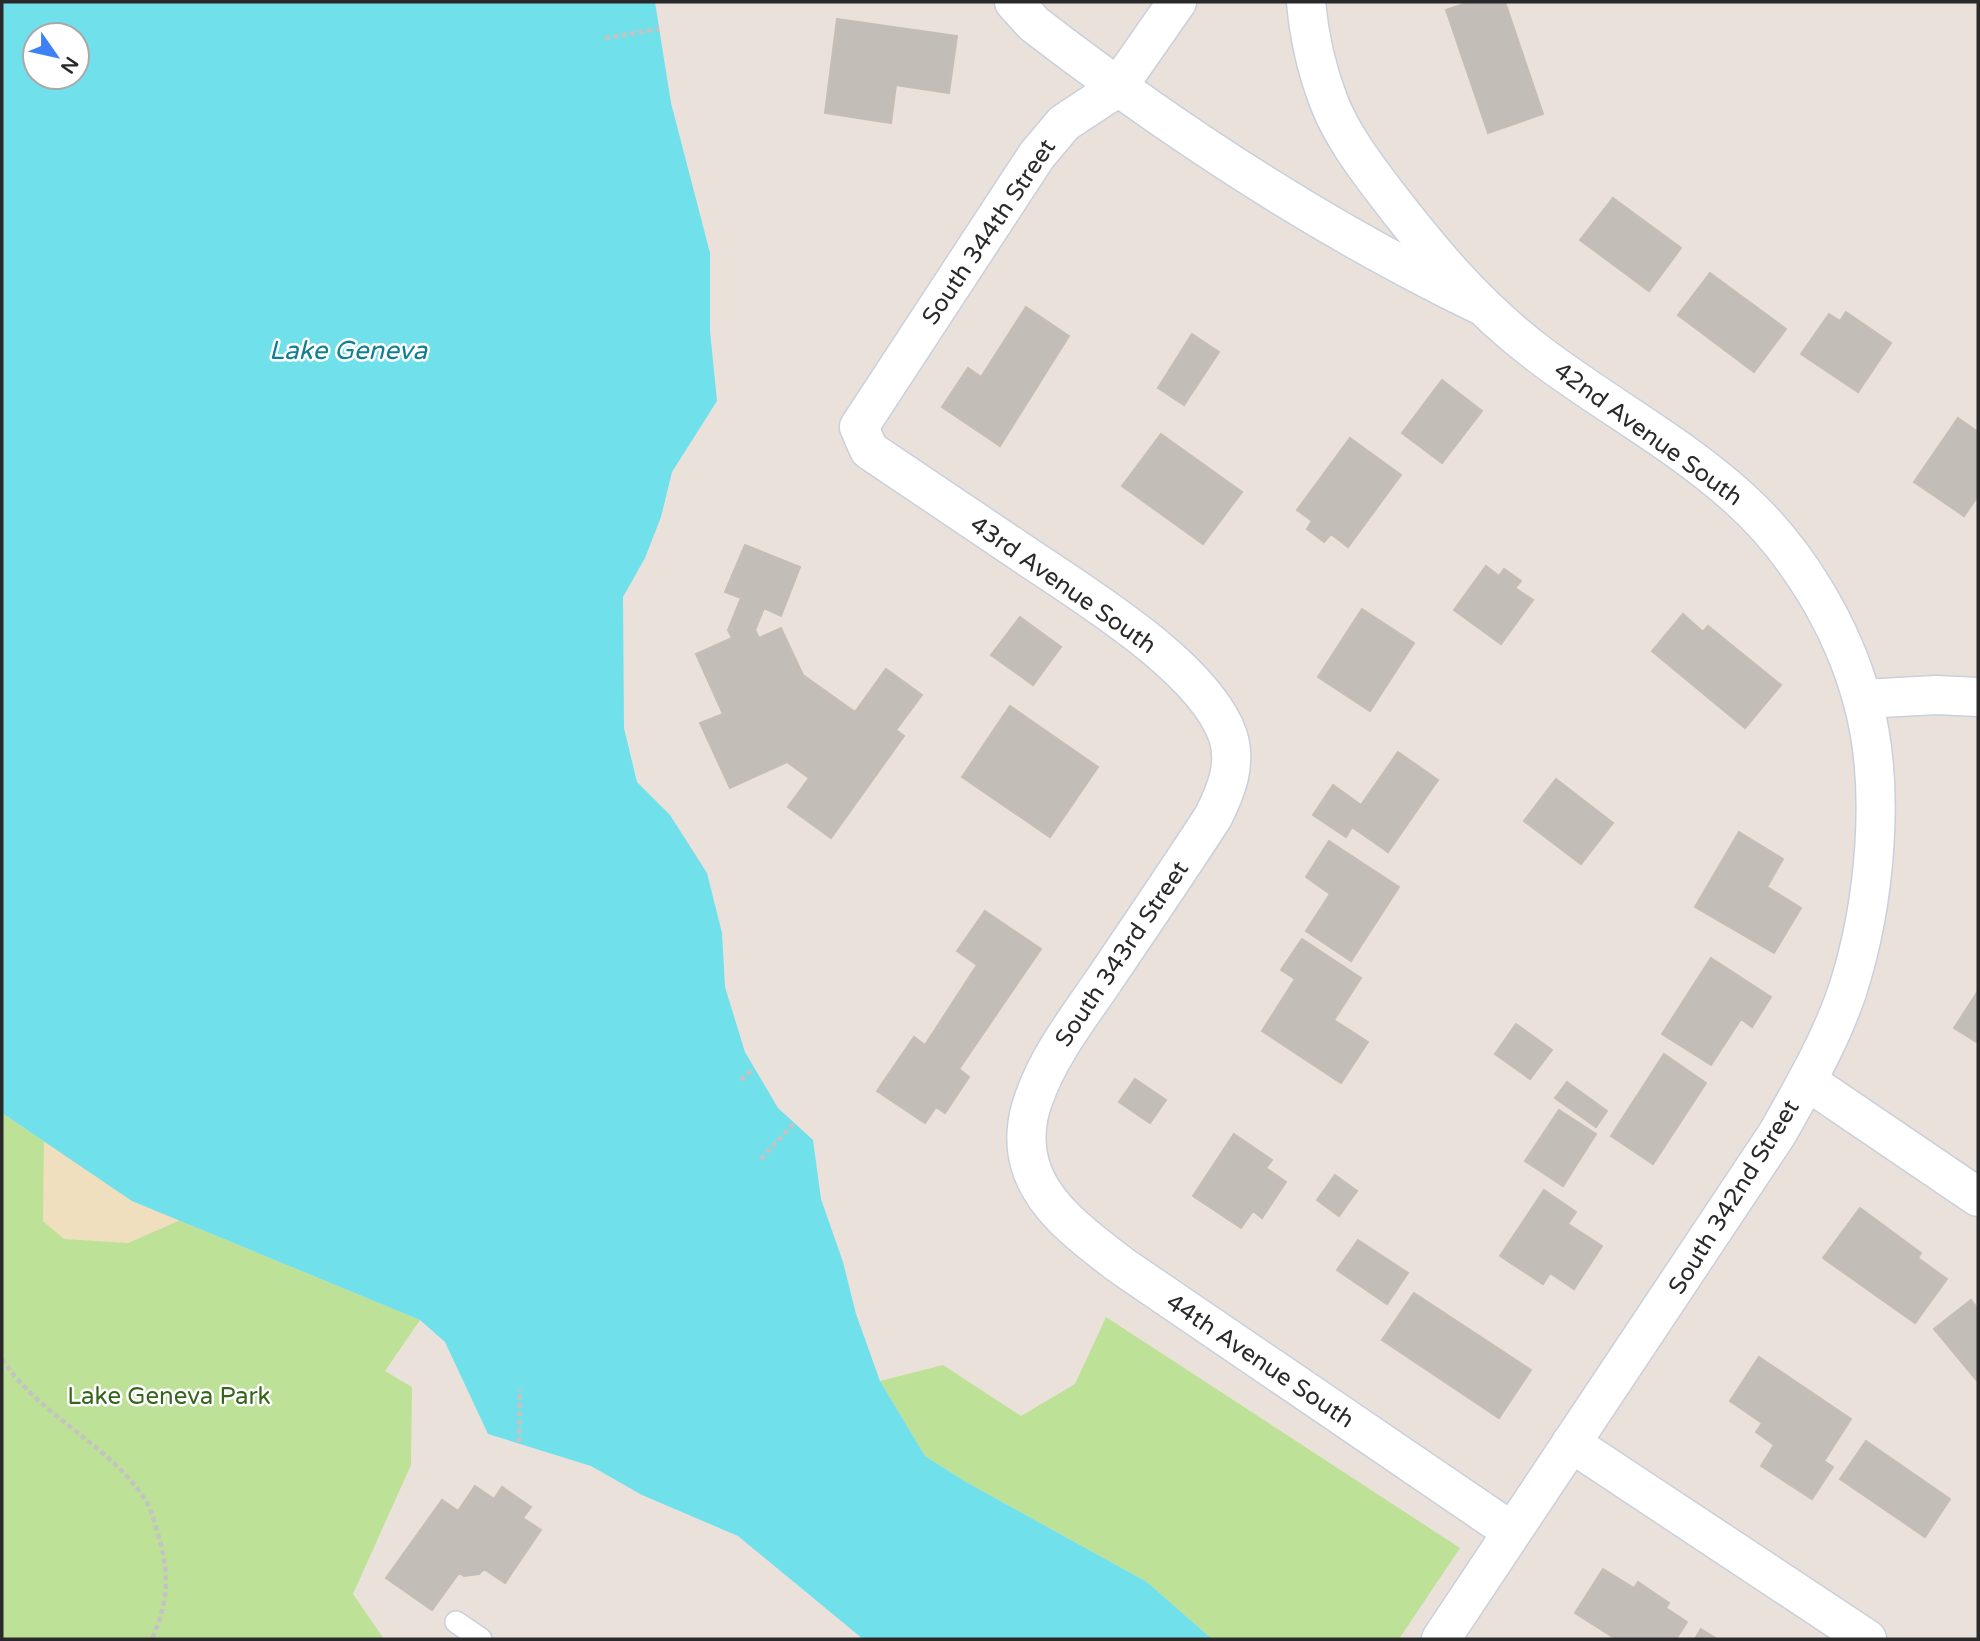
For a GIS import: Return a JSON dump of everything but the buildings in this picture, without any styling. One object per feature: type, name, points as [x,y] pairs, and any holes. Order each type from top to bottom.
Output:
[{"type":"street","name":"42nd Avenue South","points":[[1014,2],[1034,24],[1117,88],[1296,205],[1402,267],[1478,304]]},
{"type":"street","name":"South 344th Street","points":[[869,450],[859,428],[1037,155],[1064,123],[1117,88],[1177,2]]},
{"type":"street","name":"42nd Avenue South","points":[[1306,2],[1317,64],[1330,104],[1347,138],[1433,256],[1478,304],[1540,355],[1688,457],[1756,514],[1799,569],[1818,600],[1852,667],[1863,699]]},
{"type":"street","name":"43rd Avenue South","points":[[869,450],[1099,605],[1158,651],[1203,695],[1219,719],[1230,745]]},
{"type":"street","points":[[1863,699],[1936,695],[1978,697]]},
{"type":"street","name":"South 342nd Street","points":[[1441,1639],[1777,1134],[1807,1081],[1847,991],[1868,892],[1874,787],[1873,756],[1863,699]]},
{"type":"street","name":"South 343rd Street","points":[[1031,1168],[1028,1128],[1041,1080],[1074,1024],[1213,817],[1229,779],[1232,765],[1230,745]]},
{"type":"street","points":[[1807,1081],[1978,1197]]},
{"type":"street","name":"44th Avenue South","points":[[1031,1168],[1061,1214],[1122,1266],[1511,1531]]},
{"type":"street","points":[[1571,1443],[1867,1639]]},
{"type":"lane","points":[[456,1622],[481,1639]]},
{"type":"path","points":[[605,38],[659,29]]},
{"type":"path","points":[[741,1080],[754,1068]]},
{"type":"path","points":[[761,1160],[794,1123]]},
{"type":"path","points":[[2,1359],[37,1397],[131,1480],[148,1504],[166,1564],[167,1594],[152,1639]]},
{"type":"path","points":[[520,1389],[520,1442]]},
{"type":"green space","name":"Lake Geneva Park","points":[[2,1113],[132,1201],[420,1320],[385,1371],[412,1387],[411,1465],[353,1594],[384,1639],[2,1639]]},
{"type":"green space","points":[[1106,1317],[1460,1548],[1399,1639],[1212,1639],[1147,1582],[966,1482],[925,1456],[880,1381],[943,1365],[1021,1416],[1075,1384]]},
{"type":"sand","points":[[44,1141],[132,1201],[181,1220],[128,1243],[64,1239],[43,1221]]},
{"type":"water","name":"Lake Geneva","points":[[2,2],[655,2],[671,103],[710,253],[710,331],[717,401],[672,472],[661,517],[645,558],[623,597],[624,728],[637,782],[670,815],[707,873],[722,933],[725,987],[745,1052],[778,1108],[813,1140],[821,1199],[843,1262],[856,1314],[880,1381],[925,1456],[966,1482],[1147,1582],[1212,1639],[863,1639],[738,1536],[642,1495],[591,1466],[488,1434],[445,1342],[420,1320],[132,1201],[2,1113]]}]
